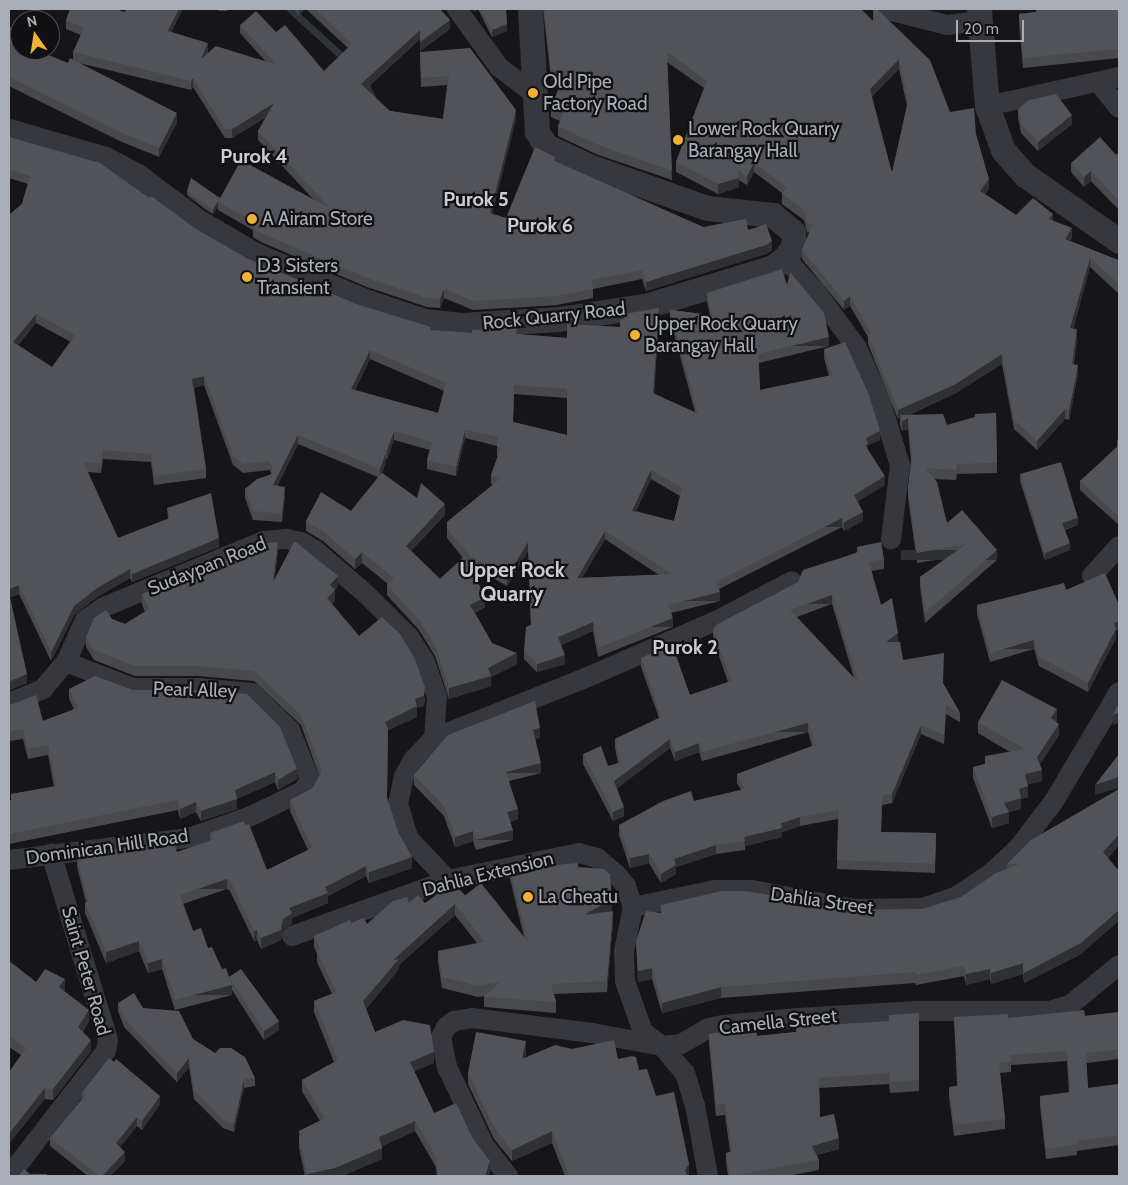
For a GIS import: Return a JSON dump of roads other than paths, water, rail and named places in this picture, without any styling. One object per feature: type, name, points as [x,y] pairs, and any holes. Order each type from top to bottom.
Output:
[{"type":"street","points":[[457,9],[499,67],[534,93]]},
{"type":"street","points":[[530,9],[537,132],[546,146],[558,154],[707,208],[773,215],[793,232],[794,245],[785,258],[816,292],[857,348],[880,400],[900,465],[891,539]]},
{"type":"street","points":[[884,9],[947,25],[979,15],[987,106],[1003,150],[1025,175],[1119,242]]},
{"type":"street","points":[[987,106],[1119,77]]},
{"type":"street","points":[[1098,82],[1119,108]]},
{"type":"street","name":"Rock Quarry Road","points":[[9,131],[105,158],[137,176],[197,221],[255,255],[362,300],[424,321],[461,325],[550,319],[649,305],[774,267],[785,258]]},
{"type":"street","name":"Sudaypan Road","points":[[9,703],[43,689],[66,662],[84,620],[104,608],[191,574],[250,546],[273,539],[287,538],[315,550],[366,594],[409,637],[425,662],[437,696],[434,738]]},
{"type":"street","points":[[1092,576],[1119,546]]},
{"type":"street","points":[[448,880],[409,839],[398,804],[404,776],[412,760],[434,738],[588,677],[720,619],[792,581]]},
{"type":"street","name":"Pearl Alley","points":[[66,662],[133,688],[198,688],[252,693],[290,730],[310,780]]},
{"type":"street","name":"Dahlia Street","points":[[633,907],[716,890],[752,890],[854,909],[923,908],[957,896],[990,874],[1019,847],[1054,801],[1119,692]]},
{"type":"street","name":"Dominican Hill Road","points":[[9,860],[189,838],[251,816],[303,791],[310,780]]},
{"type":"street","name":"Dahlia Extension","points":[[292,936],[448,880],[579,852],[597,858],[616,874],[626,886],[633,907]]},
{"type":"street","name":"Saint Peter Road","points":[[9,1176],[106,1051],[108,1040],[51,854]]},
{"type":"street","points":[[633,907],[624,951],[624,980],[643,1032],[662,1046],[686,1073],[708,1176]]},
{"type":"street","name":"Camella Street","points":[[508,1176],[484,1145],[446,1067],[441,1037],[446,1027],[454,1021],[472,1018],[592,1033],[662,1046],[681,1044],[709,1028],[798,1018],[916,1011],[1049,1011],[1070,1005],[1119,965]]},
{"type":"waterway","points":[[290,9],[346,60]]},
{"type":"waterway","points":[[363,80],[372,97]]},
{"type":"place","name":"Old Pipe Factory Road","points":[[533,93]]},
{"type":"place","name":"Lower Rock Quarry Barangay Hall","points":[[678,140]]},
{"type":"place","name":"A Airam Store","points":[[252,219]]},
{"type":"place","name":"D3 Sisters Transient","points":[[247,277]]},
{"type":"place","name":"Upper Rock Quarry Barangay Hall","points":[[635,335]]},
{"type":"place","name":"La Cheatu","points":[[528,897]]},
{"type":"district","name":"Purok 4","points":[[254,156]]},
{"type":"district","name":"Purok 5","points":[[476,199]]},
{"type":"district","name":"Purok 6","points":[[540,225]]},
{"type":"district","name":"Upper Rock Quarry","points":[[512,582]]},
{"type":"district","name":"Purok 2","points":[[685,647]]}]
